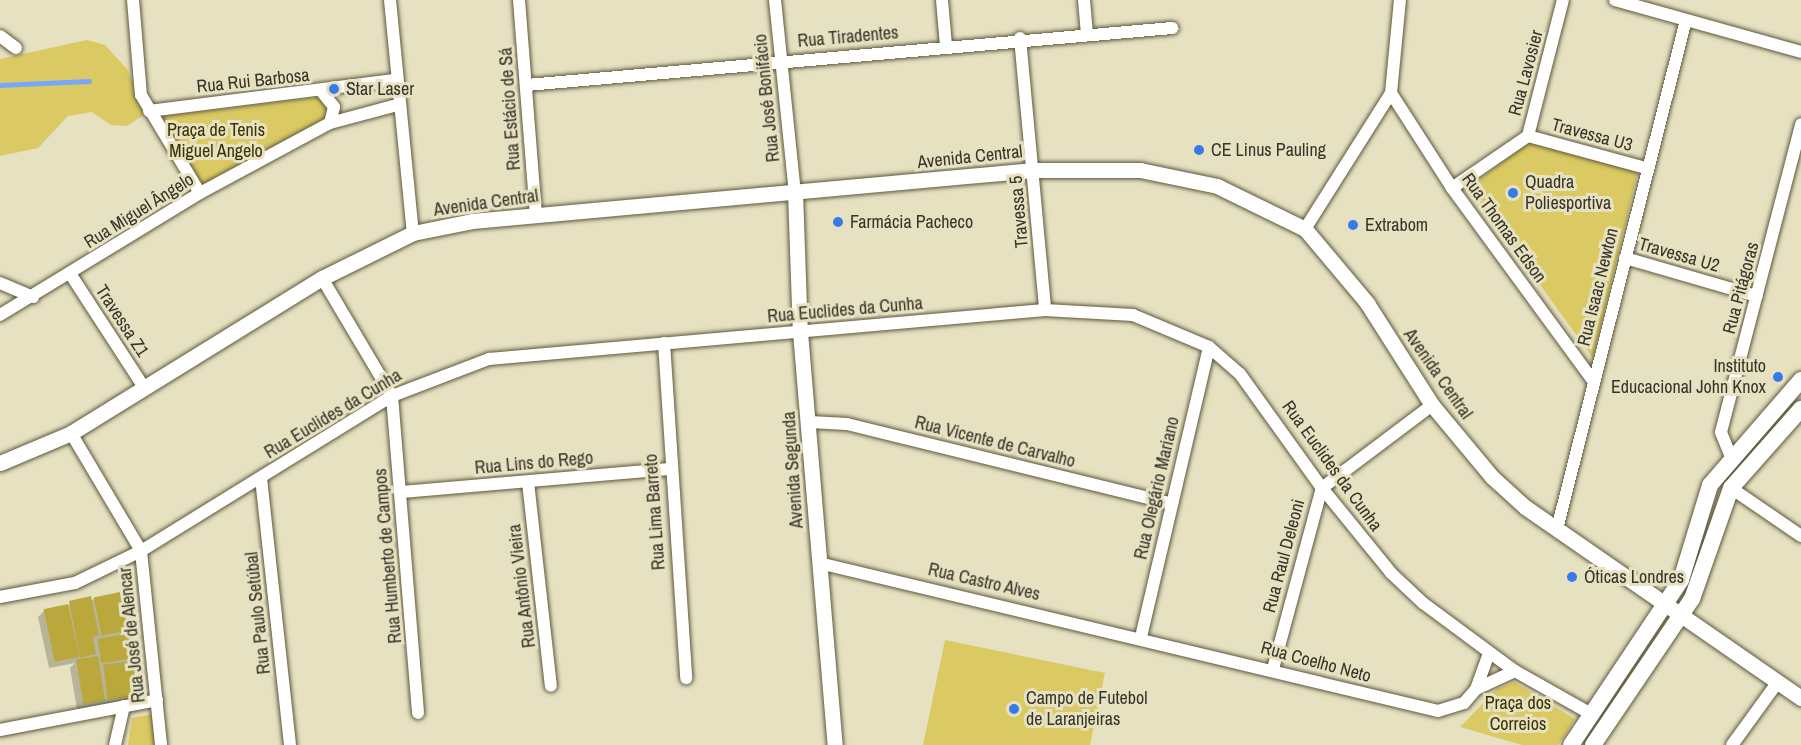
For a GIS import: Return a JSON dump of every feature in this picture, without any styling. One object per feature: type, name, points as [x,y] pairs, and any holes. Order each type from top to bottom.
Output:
[{"type":"main road","points":[[1571,745],[1681,580],[1704,496],[1731,457],[1801,380]]},
{"type":"main road","points":[[1593,745],[1681,617],[1696,590],[1731,488],[1801,409]]},
{"type":"street","points":[[133,0],[139,81],[148,111],[200,193]]},
{"type":"street","points":[[390,0],[397,105],[413,233]]},
{"type":"street","name":"Rua Estácio de Sá","points":[[519,0],[536,215]]},
{"type":"street","name":"Rua José Bonifácio","points":[[775,0],[795,192]]},
{"type":"street","points":[[942,0],[946,46]]},
{"type":"street","points":[[1084,0],[1087,33]]},
{"type":"street","points":[[1305,229],[1391,93],[1400,0]]},
{"type":"street","name":"Rua Lavosier","points":[[1452,188],[1528,136],[1563,0]]},
{"type":"street","points":[[1615,0],[1801,52]]},
{"type":"street","name":"Rua Isaac Newton","points":[[1557,530],[1646,168],[1686,20]]},
{"type":"street","name":"Rua Tiradentes","points":[[527,85],[1020,38],[1172,28]]},
{"type":"street","points":[[0,36],[16,48]]},
{"type":"street","name":"Travessa 5","points":[[1020,38],[1034,170],[1045,310]]},
{"type":"street","name":"Rua Rui Barbosa","points":[[148,111],[322,92],[396,80]]},
{"type":"street","points":[[322,92],[334,107],[330,123]]},
{"type":"street","name":"Rua Thomas Edson","points":[[1391,93],[1452,188],[1593,381]]},
{"type":"street","name":"Rua Miguel Ângelo","points":[[0,315],[71,275],[200,193],[330,123],[397,105]]},
{"type":"street","name":"Rua Pitágoras","points":[[1731,457],[1722,446],[1721,432],[1801,124]]},
{"type":"street","name":"Travessa U3","points":[[1528,136],[1646,168]]},
{"type":"street","name":"Avenida Central","points":[[0,463],[71,434],[143,386],[322,278],[413,233],[536,215],[1034,170],[1140,170],[1217,186],[1305,229],[1366,303],[1432,405],[1492,477],[1557,530],[1801,698]]},
{"type":"street","name":"Avenida Segunda","points":[[795,192],[800,332],[810,422],[819,563],[835,745]]},
{"type":"street","name":"Travessa U2","points":[[1625,258],[1757,296]]},
{"type":"street","name":"Travessa Z1","points":[[71,275],[143,386]]},
{"type":"street","points":[[322,278],[392,396]]},
{"type":"street","points":[[0,283],[33,297]]},
{"type":"street","name":"Rua Euclides da Cunha","points":[[0,597],[75,583],[141,551],[392,396],[489,359],[1045,310],[1133,315],[1209,347],[1273,415],[1322,488],[1391,573],[1489,653],[1515,671],[1591,714]]},
{"type":"street","name":"Rua Lima Barreto","points":[[664,343],[669,469],[686,678]]},
{"type":"street","name":"Rua Olegário Mariano","points":[[1140,637],[1209,347]]},
{"type":"street","name":"Rua Humberto de Campos","points":[[392,396],[402,492],[418,713]]},
{"type":"street","points":[[1322,488],[1432,405]]},
{"type":"street","name":"Rua Vicente de Carvalho","points":[[810,422],[847,424],[1172,504]]},
{"type":"street","name":"Rua José de Alencar","points":[[71,434],[141,551],[162,745]]},
{"type":"street","name":"Rua Lins do Rego","points":[[402,492],[669,469]]},
{"type":"street","name":"Rua Paulo Setúbal","points":[[261,478],[290,745]]},
{"type":"street","name":"Rua Antônio Vieira","points":[[528,482],[551,686]]},
{"type":"street","name":"Rua Raul Deleoni","points":[[1273,669],[1322,488]]},
{"type":"street","points":[[1731,488],[1801,536]]},
{"type":"street","name":"Rua Castro Alves","points":[[819,563],[1140,637]]},
{"type":"street","name":"Rua Coelho Neto","points":[[1140,637],[1438,711],[1464,703],[1476,689],[1515,671]]},
{"type":"street","points":[[1476,689],[1489,653]]},
{"type":"street","points":[[1732,745],[1777,682]]},
{"type":"street","points":[[0,730],[157,700]]},
{"type":"street","points":[[116,745],[124,706]]},
{"type":"green space","points":[[87,40],[105,45],[128,70],[145,114],[127,126],[111,125],[92,112],[68,116],[38,148],[0,156],[0,59]]},
{"type":"green space","name":"Praça de Tenis Miguel Angelo","points":[[320,97],[327,106],[326,120],[201,187],[161,116]]},
{"type":"green space","points":[[1532,140],[1638,171],[1593,358],[1469,187]]},
{"type":"green space","name":"Campo de Futebol de Laranjeiras","points":[[945,640],[1105,673],[1090,745],[923,745]]},
{"type":"green space","name":"Praça dos Correios","points":[[1514,682],[1575,719],[1558,745],[1522,745],[1460,727],[1497,689]]},
{"type":"green space","points":[[153,714],[156,745],[128,745],[132,718]]},
{"type":"building","points":[[120,592],[128,630],[102,636],[94,598]]},
{"type":"building","points":[[91,596],[99,635],[93,637],[96,654],[80,658],[69,601]]},
{"type":"building","points":[[68,604],[79,657],[55,662],[44,609]]},
{"type":"building","points":[[133,633],[137,658],[101,663],[97,639]]},
{"type":"building","points":[[98,656],[105,700],[83,704],[76,659]]},
{"type":"building","points":[[134,661],[138,696],[107,700],[103,665]]},
{"type":"waterway","points":[[0,85],[89,81]]},
{"type":"place","name":"Star Laser","points":[[334,89]]},
{"type":"place","name":"CE Linus Pauling","points":[[1199,150]]},
{"type":"place","name":"Quadra Poliesportiva","points":[[1513,193]]},
{"type":"place","name":"Farmácia Pacheco","points":[[838,222]]},
{"type":"place","name":"Extrabom","points":[[1353,225]]},
{"type":"place","name":"Instituto Educacional John Knox","points":[[1778,377]]},
{"type":"place","name":"Óticas Londres","points":[[1572,577]]},
{"type":"place","name":"Campo de Futebol de Laranjeiras","points":[[1014,709]]}]
